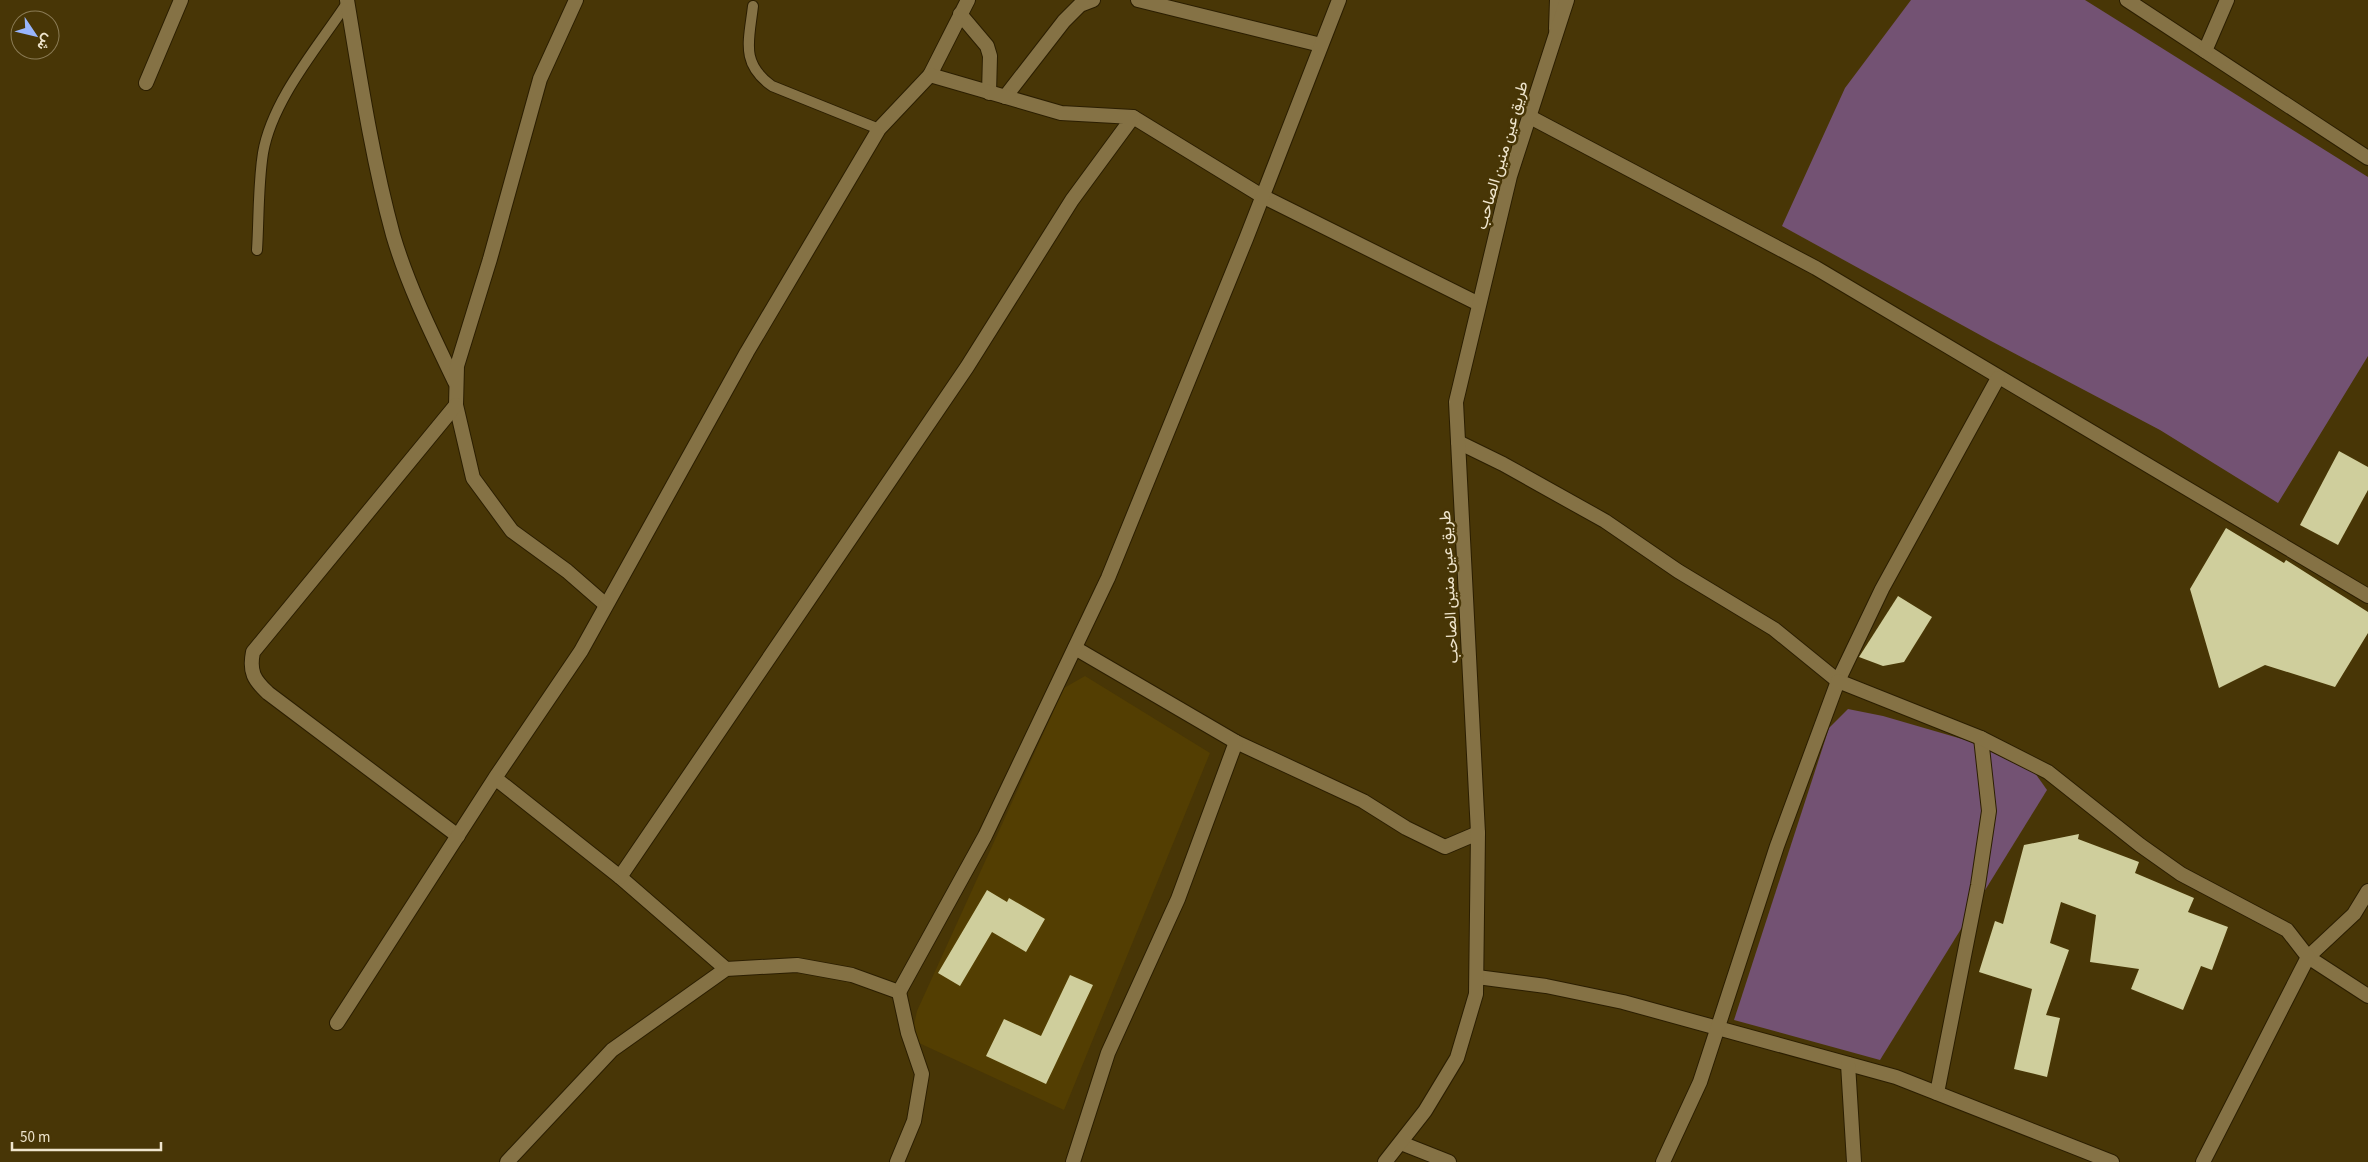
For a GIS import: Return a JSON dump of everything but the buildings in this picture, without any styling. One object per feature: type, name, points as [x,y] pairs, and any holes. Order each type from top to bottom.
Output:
[{"type":"street","points":[[146,83],[181,0]]},
{"type":"street","points":[[576,0],[540,79],[490,259],[456,366],[456,405],[473,478],[506,523],[512,531],[568,572],[606,605]]},
{"type":"street","points":[[337,1024],[495,778],[581,651],[747,352],[879,130],[930,76],[968,0]]},
{"type":"street","points":[[1005,97],[1064,21],[1080,5],[1093,0]]},
{"type":"street","points":[[1138,0],[1321,45]]},
{"type":"street","points":[[898,1162],[914,1121],[922,1074],[908,1034],[899,992],[984,836],[1108,578],[1339,0]]},
{"type":"street","points":[[1556,0],[1556,33]]},
{"type":"street","name":"طريق عين منين الصاحب","points":[[1385,1162],[1425,1111],[1457,1058],[1476,994],[1478,833],[1456,402],[1510,176],[1567,0]]},
{"type":"street","points":[[2127,0],[2368,158]]},
{"type":"street","points":[[2206,51],[2227,0]]},
{"type":"street","points":[[347,2],[372,142],[394,235],[421,312],[456,384]]},
{"type":"street","points":[[960,14],[987,46],[990,56],[989,93]]},
{"type":"street","points":[[930,76],[1061,113],[1133,117],[1262,196],[1479,304]]},
{"type":"street","points":[[620,877],[968,368],[1072,200],[1133,117]]},
{"type":"street","points":[[1530,117],[1816,268],[1998,378],[2368,596]]},
{"type":"street","points":[[1663,1162],[1700,1082],[1777,846],[1838,681],[1882,589],[1998,378]]},
{"type":"street","points":[[456,405],[253,652],[250,665],[254,679],[268,693],[458,836]]},
{"type":"street","points":[[1458,442],[1503,464],[1605,521],[1678,571],[1774,629],[1838,681],[1981,738],[2048,772],[2126,834],[2181,874],[2286,930],[2308,957],[2368,996]]},
{"type":"street","points":[[1075,648],[1236,742],[1363,801],[1406,828],[1445,847],[1478,833]]},
{"type":"street","points":[[1937,1093],[1978,885],[1989,811],[1981,738]]},
{"type":"street","points":[[1076,1161],[1108,1052],[1178,899],[1236,742]]},
{"type":"street","points":[[495,778],[620,877],[726,969]]},
{"type":"street","points":[[2203,1162],[2308,957],[2354,914],[2368,891]]},
{"type":"street","points":[[506,1162],[612,1050],[726,969],[797,965],[852,974],[899,992]]},
{"type":"street","points":[[1477,977],[1546,986],[1624,1002],[1896,1077],[2112,1162]]},
{"type":"street","points":[[1848,1064],[1854,1162]]},
{"type":"street","points":[[1401,1143],[1449,1162]]},
{"type":"lane","points":[[257,250],[263,153],[271,125],[286,93],[347,2]]},
{"type":"lane","points":[[753,6],[748,50],[757,75],[772,86],[879,130]]},
{"type":"shaded area","points":[[1911,0],[2085,0],[2368,177],[2368,356],[2278,503],[2160,430],[1991,341],[1782,226],[1845,88]]},
{"type":"shaded area","points":[[1085,676],[1210,753],[1064,1110],[919,1043],[913,1029],[917,1011],[1064,688]]},
{"type":"shaded area","points":[[1848,709],[1883,716],[1969,741],[2035,773],[2047,790],[1880,1060],[1734,1020],[1829,728]]}]
